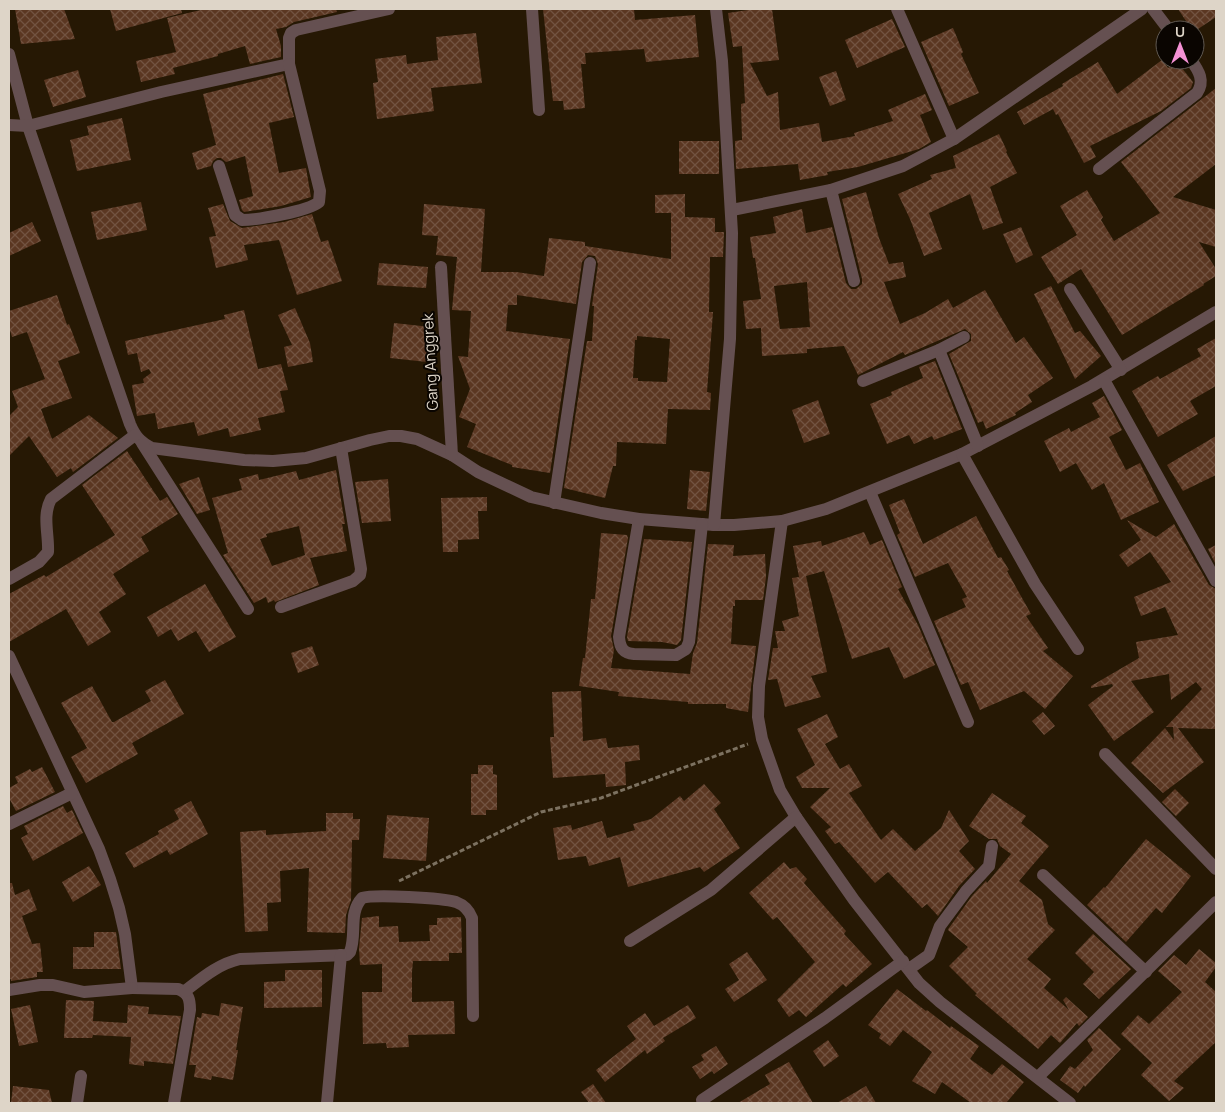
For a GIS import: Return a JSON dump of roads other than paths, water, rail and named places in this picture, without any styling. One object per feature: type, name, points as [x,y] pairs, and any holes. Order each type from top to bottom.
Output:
[{"type":"street","points":[[219,166],[235,215],[242,220],[291,212],[313,206],[319,202],[320,191],[289,64],[289,38],[291,33],[306,27],[389,9]]},
{"type":"street","points":[[532,9],[539,110]]},
{"type":"street","points":[[639,518],[619,637],[620,644],[623,651],[628,654],[676,655],[686,649],[689,642],[708,524],[730,339],[732,210],[722,61],[716,9]]},
{"type":"street","points":[[898,9],[954,139]]},
{"type":"street","points":[[732,210],[831,190],[902,166],[954,139],[1142,9]]},
{"type":"street","points":[[1153,9],[1161,20]]},
{"type":"street","points":[[9,54],[28,126],[138,439],[248,609]]},
{"type":"street","points":[[9,125],[28,126],[161,92],[289,64]]},
{"type":"street","points":[[1099,169],[1196,93],[1201,86],[1201,78],[1197,70]]},
{"type":"street","points":[[831,190],[854,282]]},
{"type":"street","points":[[554,502],[590,263]]},
{"type":"street","name":"Gang Anggrek","points":[[441,267],[452,455]]},
{"type":"street","points":[[1070,289],[1121,370]]},
{"type":"street","points":[[138,439],[152,448],[169,451],[273,462],[306,458],[370,440],[389,436],[402,436],[417,439],[452,455],[478,472],[531,497],[600,513],[708,524],[742,525],[782,521],[826,509],[962,454],[1104,380],[1216,312]]},
{"type":"street","points":[[863,381],[939,350],[964,337]]},
{"type":"street","points":[[939,350],[978,446]]},
{"type":"street","points":[[1104,380],[1216,581]]},
{"type":"street","points":[[9,579],[39,562],[48,552],[46,515],[50,499],[138,439]]},
{"type":"street","points":[[281,607],[353,581],[360,575],[361,569],[341,448]]},
{"type":"street","points":[[962,454],[1035,584],[1078,649]]},
{"type":"street","points":[[870,492],[968,722]]},
{"type":"street","points":[[782,521],[759,686],[758,717],[762,739],[780,790],[796,817],[854,900],[920,983],[940,1002],[1070,1103]]},
{"type":"street","points":[[9,656],[99,849],[110,878],[125,934],[132,988]]},
{"type":"street","points":[[1105,754],[1216,869]]},
{"type":"street","points":[[9,824],[72,793]]},
{"type":"street","points":[[630,941],[711,890],[796,817]]},
{"type":"street","points":[[702,1100],[906,965],[929,955],[940,926],[966,891],[990,866],[992,846]]},
{"type":"street","points":[[1042,875],[1146,972]]},
{"type":"street","points":[[185,992],[211,970],[227,962],[240,959],[347,954],[351,950],[355,908],[362,898],[373,896],[456,902],[464,906],[470,912],[472,918],[473,1016]]},
{"type":"street","points":[[1038,1077],[1216,902]]},
{"type":"street","points":[[326,1103],[341,955]]},
{"type":"street","points":[[9,990],[53,985],[84,992],[132,988],[178,989],[185,992],[188,996],[190,1010],[174,1103]]},
{"type":"street","points":[[77,1103],[81,1076]]}]
